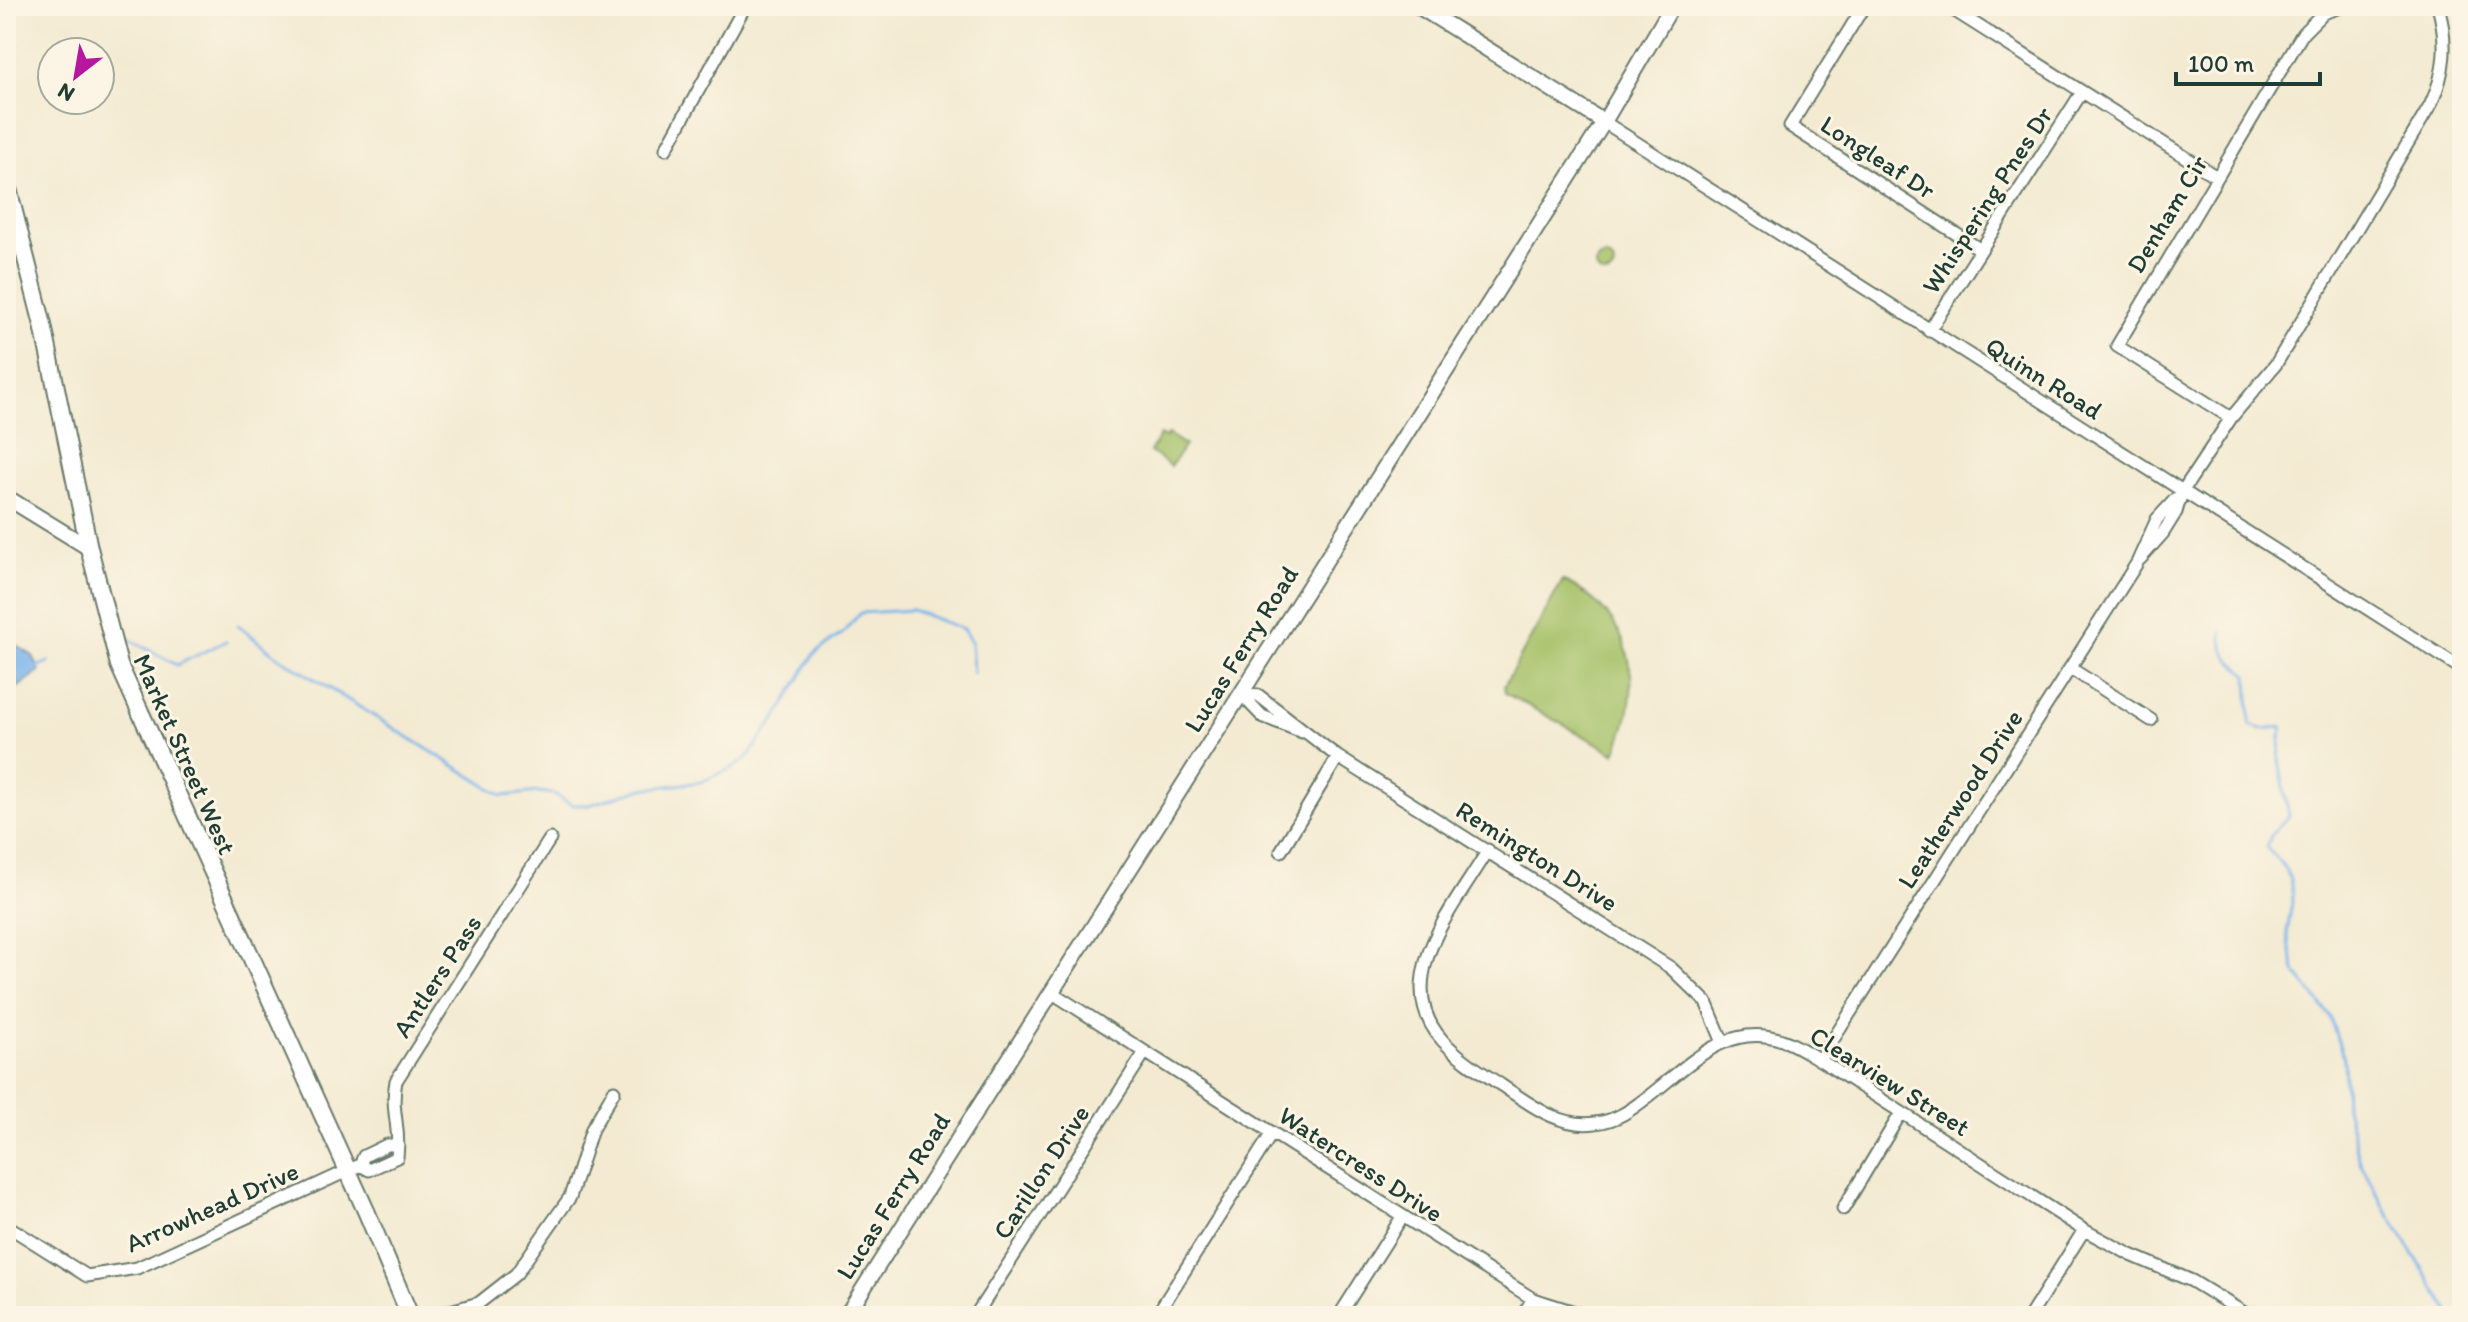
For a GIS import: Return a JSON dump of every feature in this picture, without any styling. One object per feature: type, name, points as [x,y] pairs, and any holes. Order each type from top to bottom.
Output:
[{"type":"main road","name":"Market Street West","points":[[6,181],[46,339],[111,642],[137,709],[354,1168],[410,1316]]},
{"type":"street","points":[[666,149],[745,6]]},
{"type":"street","points":[[1418,6],[1604,122]]},
{"type":"street","name":"Lucas Ferry Road","points":[[846,1316],[1604,122],[1672,6]]},
{"type":"street","name":"Longleaf Dr","points":[[1864,6],[1790,126],[1981,250]]},
{"type":"street","points":[[1947,6],[2215,176]]},
{"type":"street","name":"Denham Cir","points":[[2231,418],[2117,346],[2215,176],[2303,33],[2323,13],[2343,6]]},
{"type":"street","points":[[2182,492],[2231,418],[2276,364],[2430,106],[2442,81],[2446,52],[2438,6]]},
{"type":"street","name":"Whispering Pnes Dr","points":[[1929,331],[2082,92]]},
{"type":"street","name":"Quinn Road","points":[[1604,122],[2462,669]]},
{"type":"street","name":"Leatherwood Drive","points":[[1820,1060],[2137,563],[2157,519],[2182,492]]},
{"type":"street","points":[[6,497],[89,548]]},
{"type":"street","points":[[2070,668],[2151,720]]},
{"type":"street","name":"Remington Drive","points":[[1241,694],[1262,716],[1303,732],[1690,983],[1706,1002],[1722,1040]]},
{"type":"street","points":[[1281,851],[1338,757]]},
{"type":"street","name":"Antlers Pass","points":[[354,1168],[364,1156],[387,1145],[398,1145],[401,1134],[391,1105],[396,1081],[550,839]]},
{"type":"street","points":[[1488,850],[1429,948],[1422,983],[1424,1007],[1434,1029],[1467,1063],[1557,1119],[1592,1124],[1627,1113],[1722,1040]]},
{"type":"street","name":"Watercress Drive","points":[[1051,992],[1533,1299],[1581,1314],[1666,1316]]},
{"type":"street","name":"Clearview Street","points":[[1722,1040],[1747,1036],[1782,1040],[1820,1060],[2084,1230],[2131,1255],[2192,1281],[2249,1316]]},
{"type":"street","name":"Carillon Drive","points":[[975,1316],[1145,1052]]},
{"type":"street","points":[[432,1316],[479,1303],[516,1274],[570,1197],[592,1129],[614,1091]]},
{"type":"street","points":[[1843,1209],[1901,1113]]},
{"type":"street","points":[[1156,1316],[1272,1133]]},
{"type":"street","name":"Arrowhead Drive","points":[[8,1227],[87,1276],[103,1276],[137,1268],[354,1168]]},
{"type":"street","points":[[1339,1316],[1402,1217]]},
{"type":"street","points":[[2030,1316],[2084,1230]]},
{"type":"street","points":[[1522,1316],[1533,1299]]},
{"type":"green space","points":[[1601,257],[1609,257],[1614,266],[1612,273],[1601,275],[1596,270],[1596,262]]},
{"type":"green space","points":[[1168,434],[1185,445],[1171,466],[1150,452],[1160,435],[1165,438]]},
{"type":"green space","points":[[1563,580],[1587,595],[1606,613],[1628,654],[1630,702],[1615,753],[1505,693],[1504,686]]},
{"type":"water","points":[[6,639],[33,656],[40,671],[6,696]]},
{"type":"waterway","points":[[238,625],[274,654],[503,796],[538,792],[554,794],[572,805],[589,805],[641,789],[701,782],[736,766],[747,758],[777,717],[814,654],[843,633],[860,613],[912,610],[963,629],[971,642],[973,673]]},
{"type":"waterway","points":[[2222,632],[2228,657],[2248,675],[2250,725],[2261,729],[2282,727],[2279,760],[2289,816],[2271,835],[2267,848],[2285,868],[2290,879],[2293,896],[2287,933],[2295,971],[2330,1017],[2344,1059],[2346,1107],[2360,1162],[2452,1316]]},
{"type":"waterway","points":[[119,634],[177,665],[226,641]]},
{"type":"waterway","points":[[34,668],[49,662]]}]
